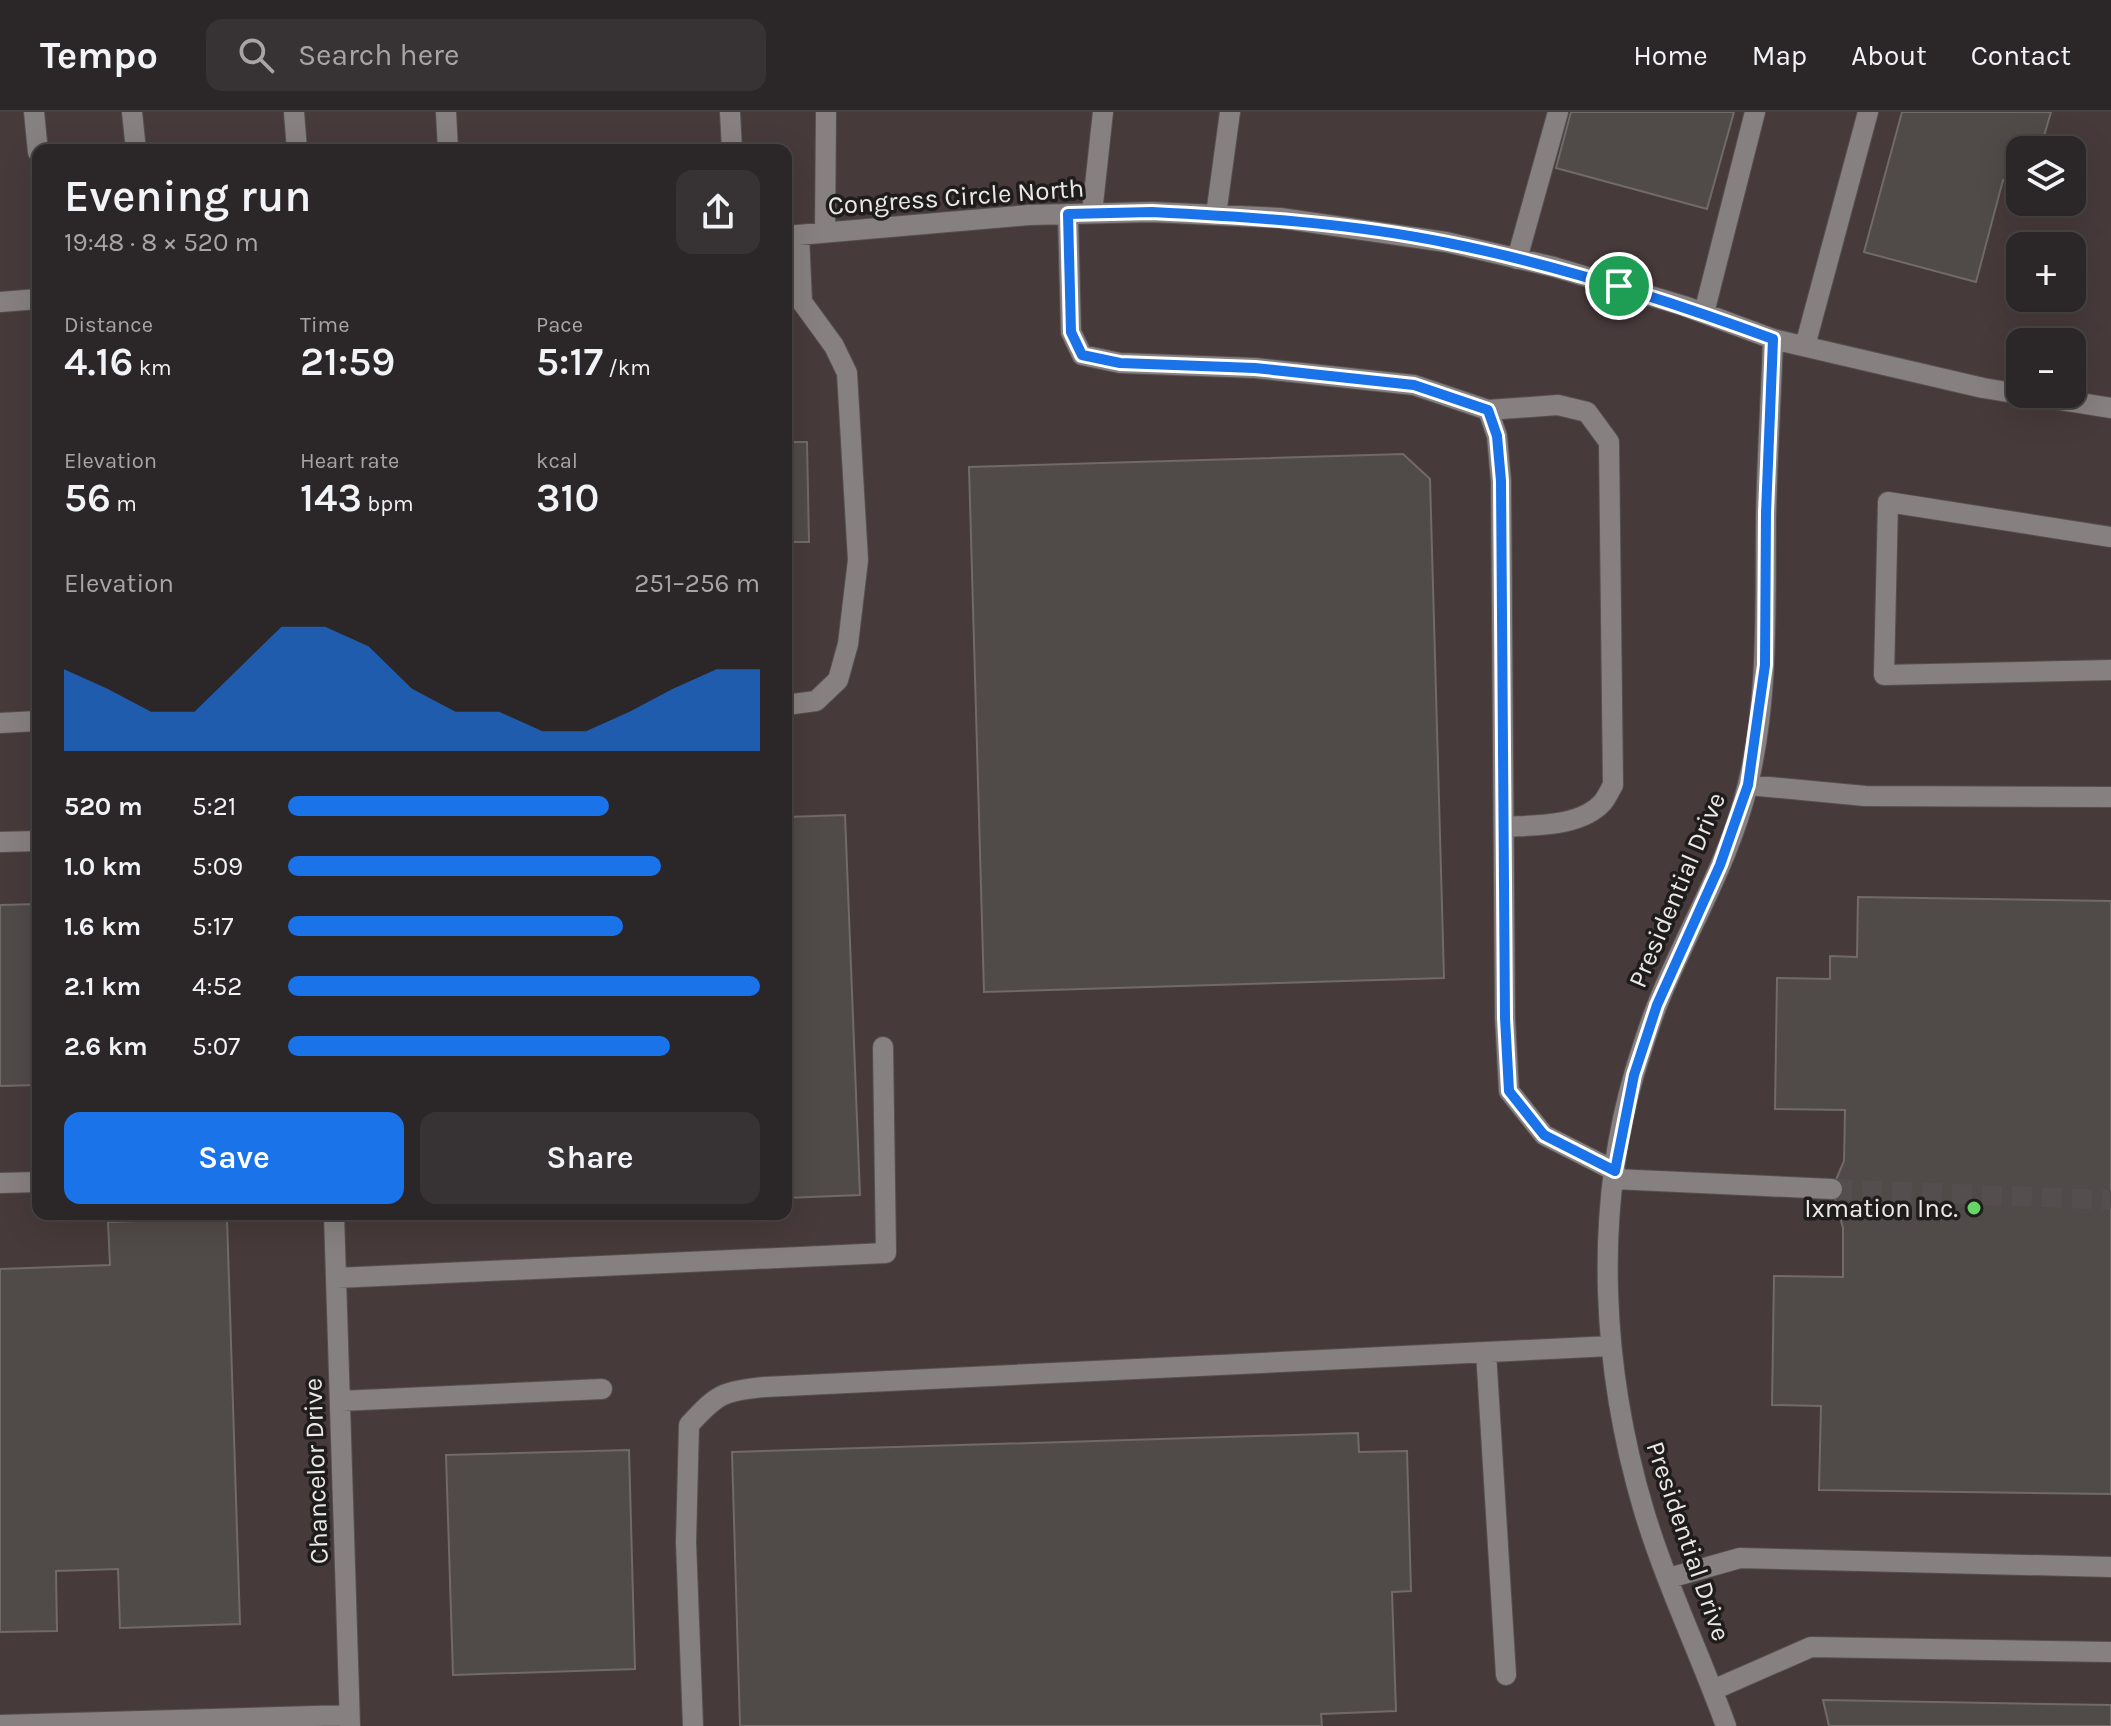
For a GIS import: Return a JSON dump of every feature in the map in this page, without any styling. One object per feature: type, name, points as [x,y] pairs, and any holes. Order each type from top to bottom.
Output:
[{"type":"street","points":[[34,112],[37,144]]},
{"type":"street","points":[[132,112],[135,144]]},
{"type":"street","points":[[294,112],[297,144]]},
{"type":"street","points":[[446,112],[448,144]]},
{"type":"street","points":[[730,112],[732,144]]},
{"type":"street","points":[[825,232],[826,112]]},
{"type":"street","points":[[1092,213],[1103,112]]},
{"type":"street","points":[[1216,215],[1230,112]]},
{"type":"street","points":[[1517,259],[1558,112]]},
{"type":"street","points":[[1704,313],[1755,112]]},
{"type":"street","points":[[1805,346],[1868,112]]},
{"type":"street","name":"Congress Circle North","points":[[792,235],[1092,213],[1152,212],[1280,218],[1446,242],[1569,271],[1704,313],[1773,339],[2006,392]]},
{"type":"street","points":[[1068,214],[1071,332],[1082,355],[1120,363],[1255,368],[1414,385],[1488,410],[1558,405],[1587,412],[1609,442],[1613,785],[1603,802],[1587,814],[1551,824],[1504,827]]},
{"type":"street","points":[[792,235],[802,302],[834,346],[847,373],[858,560],[848,644],[838,680],[816,701],[792,704]]},
{"type":"street","points":[[0,302],[32,299]]},
{"type":"street","name":"Presidential Drive","points":[[1726,1726],[1645,1512],[1624,1436],[1613,1372],[1607,1251],[1615,1175],[1634,1075],[1657,1005],[1720,865],[1748,785],[1765,665],[1766,513],[1773,339]]},
{"type":"street","name":"Congress Circle North","points":[[2086,404],[2111,408]]},
{"type":"street","points":[[1488,410],[1497,436],[1501,481],[1505,1018],[1509,1091],[1544,1135],[1615,1175],[1832,1189]]},
{"type":"street","points":[[2111,537],[1888,502],[1884,675],[2111,670]]},
{"type":"street","points":[[0,723],[32,721]]},
{"type":"street","points":[[1748,785],[1865,796],[2111,797]]},
{"type":"street","points":[[0,842],[32,841]]},
{"type":"street","points":[[336,1278],[886,1253],[883,1047]]},
{"type":"street","points":[[0,1183],[32,1182]]},
{"type":"street","name":"Chancelor Drive","points":[[334,1220],[350,1721]]},
{"type":"street","points":[[693,1726],[686,1542],[689,1425],[706,1406],[726,1392],[764,1387],[1611,1346]]},
{"type":"street","points":[[1486,1352],[1506,1675]]},
{"type":"street","points":[[340,1401],[602,1389]]},
{"type":"street","points":[[1669,1578],[1740,1558],[2111,1567]]},
{"type":"street","points":[[1713,1690],[1811,1647],[2111,1652]]},
{"type":"street","points":[[0,1725],[350,1721]]},
{"type":"shaded area","points":[[0,112],[2111,112],[2111,1726],[0,1726]]},
{"type":"building","points":[[1571,112],[1734,112],[1707,209],[1556,168]]},
{"type":"building","points":[[1902,112],[2051,112],[2044,136],[2006,136],[2006,181],[2003,180],[1976,282],[1864,252]]},
{"type":"building","points":[[792,442],[807,442],[809,542],[792,542]]},
{"type":"building","points":[[1403,454],[1430,479],[1444,978],[984,992],[969,467]]},
{"type":"building","points":[[845,815],[860,1195],[792,1198],[792,817]]},
{"type":"building","name":"Ixmation Inc.","points":[[1858,897],[2111,901],[2111,1494],[1819,1490],[1821,1406],[1772,1405],[1774,1276],[1843,1277],[1843,1228],[1832,1189],[1844,1161],[1845,1110],[1775,1109],[1777,978],[1830,979],[1830,956],[1857,957]]},
{"type":"building","points":[[32,904],[32,1085],[0,1086],[0,905]]},
{"type":"building","points":[[227,1220],[240,1624],[120,1628],[118,1569],[56,1571],[57,1631],[0,1632],[0,1269],[110,1265],[108,1222]]},
{"type":"building","points":[[1358,1433],[1359,1452],[1407,1451],[1411,1591],[1392,1592],[1396,1711],[1321,1714],[1322,1726],[740,1726],[732,1452]]},
{"type":"building","points":[[629,1450],[635,1669],[453,1675],[446,1455]]},
{"type":"building","points":[[1823,1700],[2111,1705],[2111,1726],[1829,1726]]},
{"type":"tunnel","points":[[1832,1189],[2111,1200]]},
{"type":"place","name":"Ixmation Inc.","points":[[1974,1208]]},
{"type":"route","points":[[1152,212],[1280,218],[1446,242],[1619,286],[1773,339],[1766,513],[1765,665],[1756,745],[1748,785],[1720,865],[1657,1005],[1634,1075],[1615,1171],[1544,1135],[1509,1091],[1505,1018],[1501,481],[1497,436],[1488,410],[1414,385],[1255,368],[1120,363],[1082,355],[1071,332],[1068,214],[1152,212]]}]
